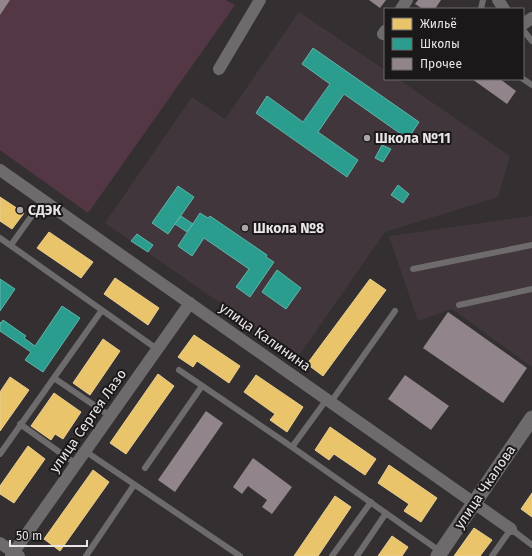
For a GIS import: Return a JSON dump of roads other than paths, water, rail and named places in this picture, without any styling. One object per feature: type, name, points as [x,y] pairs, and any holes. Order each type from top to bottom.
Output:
[{"type":"street","points":[[219,69],[260,0]]},
{"type":"street","name":"улица Калинина","points":[[0,170],[511,529]]},
{"type":"street","name":"улица Сергея Лазо","points":[[15,555],[76,464],[190,303]]},
{"type":"street","name":"улица Чкалова","points":[[439,554],[532,418]]},
{"type":"street","points":[[0,543],[15,555]]},
{"type":"lane","points":[[524,31],[532,40]]},
{"type":"lane","points":[[524,79],[532,86]]},
{"type":"lane","points":[[10,245],[43,200]]},
{"type":"lane","points":[[0,238],[157,349]]},
{"type":"lane","points":[[413,269],[532,245]]},
{"type":"lane","points":[[459,304],[532,289]]},
{"type":"lane","points":[[0,454],[102,310]]},
{"type":"lane","points":[[292,447],[329,401],[395,311]]},
{"type":"lane","points":[[179,370],[371,502],[439,554]]},
{"type":"lane","points":[[54,378],[110,416]]},
{"type":"lane","points":[[145,468],[202,386]]},
{"type":"lane","points":[[20,424],[76,464]]},
{"type":"lane","points":[[85,452],[240,556]]},
{"type":"lane","points":[[86,556],[134,485]]},
{"type":"lane","points":[[332,556],[371,502]]},
{"type":"lane","points":[[357,556],[386,513]]},
{"type":"lane","points":[[492,556],[511,529],[532,544]]},
{"type":"place","name":"Школа №11","points":[[367,138]]},
{"type":"place","name":"СДЭК","points":[[20,210]]},
{"type":"place","name":"Школа №8","points":[[245,228]]}]
